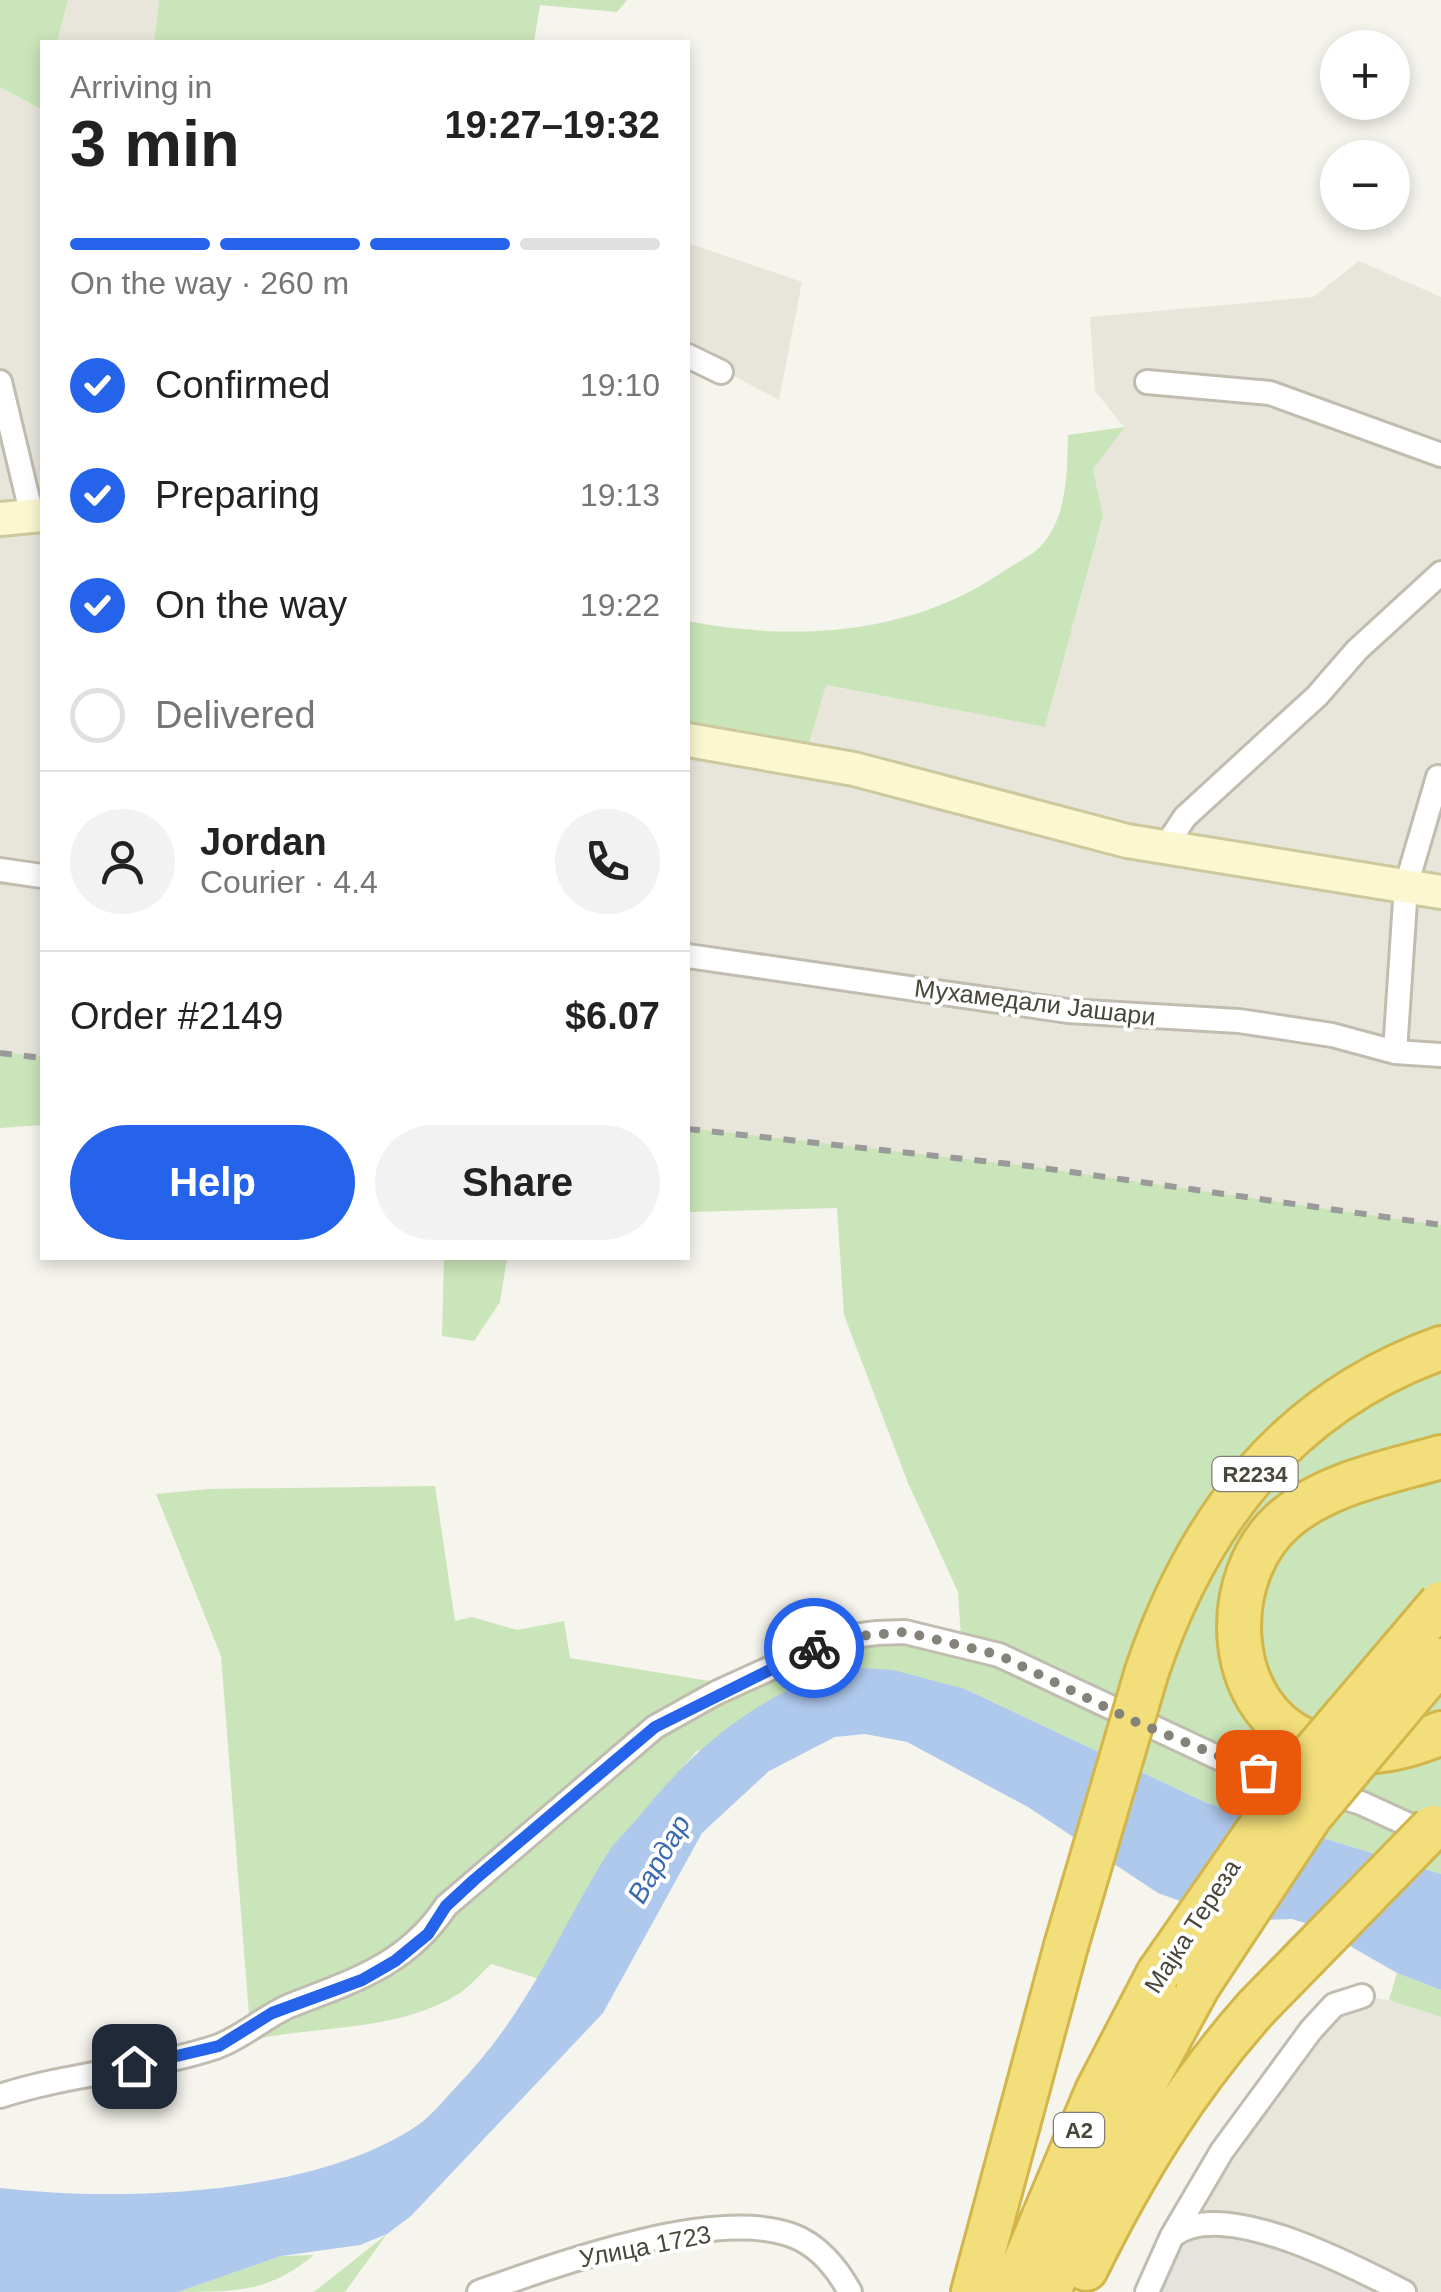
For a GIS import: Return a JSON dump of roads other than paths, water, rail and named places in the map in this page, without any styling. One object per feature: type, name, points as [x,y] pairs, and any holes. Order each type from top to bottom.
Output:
[{"type":"highway","name":"R2234","points":[[974,2292],[1066,1946],[1147,1671],[1192,1560],[1247,1483],[1323,1411],[1376,1377],[1441,1348]]},
{"type":"highway","name":"R2234","points":[[1441,1457],[1344,1486],[1304,1505],[1265,1540],[1242,1588],[1240,1646],[1259,1696],[1288,1730],[1327,1748],[1370,1752],[1441,1732]]},
{"type":"highway","name":"Мајка Тереза","points":[[1049,2292],[1178,1980],[1304,1764],[1441,1602]]},
{"type":"highway","name":"Мајка Тереза","points":[[1012,2292],[1097,2091],[1178,1980],[1441,1660]]},
{"type":"highway","points":[[1075,2292],[1123,2194],[1176,2106],[1256,2008],[1438,1828]]},
{"type":"main road","points":[[690,740],[854,769],[1164,848],[1441,892]]},
{"type":"street","points":[[690,357],[721,372]]},
{"type":"street","points":[[0,382],[25,517]]},
{"type":"street","points":[[1147,382],[1270,393],[1441,455]]},
{"type":"street","points":[[1164,848],[1185,817],[1317,696],[1357,650],[1441,573]]},
{"type":"street","points":[[1395,1052],[1406,886],[1438,776]]},
{"type":"street","points":[[0,870],[40,876]]},
{"type":"street","name":"Мухамедали Јашари","points":[[690,956],[1068,1011],[1239,1020],[1332,1035],[1395,1052],[1441,1055]]},
{"type":"street","points":[[0,2096],[219,2046],[272,2013],[362,1980],[395,1961],[428,1934],[446,1906],[474,1880],[655,1727],[716,1693],[838,1638],[905,1632],[999,1655],[1221,1759],[1438,1828]]},
{"type":"street","points":[[1147,2292],[1172,2236],[1253,2105],[1334,2004],[1362,1996]]},
{"type":"street","points":[[1172,2236],[1200,2222],[1240,2227],[1324,2254],[1404,2292]]},
{"type":"street","name":"Улица 1723","points":[[479,2292],[566,2262],[672,2236],[765,2230],[792,2235],[815,2248],[841,2275],[850,2292]]},
{"type":"water","name":"Вардар","points":[[846,1667],[893,1670],[965,1689],[1207,1803],[1441,1874],[1441,1990],[1397,1973],[1317,1927],[1292,1919],[1235,1921],[1158,1893],[1028,1807],[907,1742],[865,1734],[835,1737],[769,1771],[702,1833],[603,2013],[411,2216],[387,2234],[360,2245],[281,2256],[178,2292],[0,2292],[0,2188],[158,2193],[272,2180],[326,2167],[375,2149],[418,2125],[503,2031],[607,1854],[667,1784],[711,1741],[761,1705]]},
{"type":"railway","points":[[0,1053],[40,1058]]},
{"type":"railway","points":[[690,1129],[1029,1166],[1441,1225]]}]
